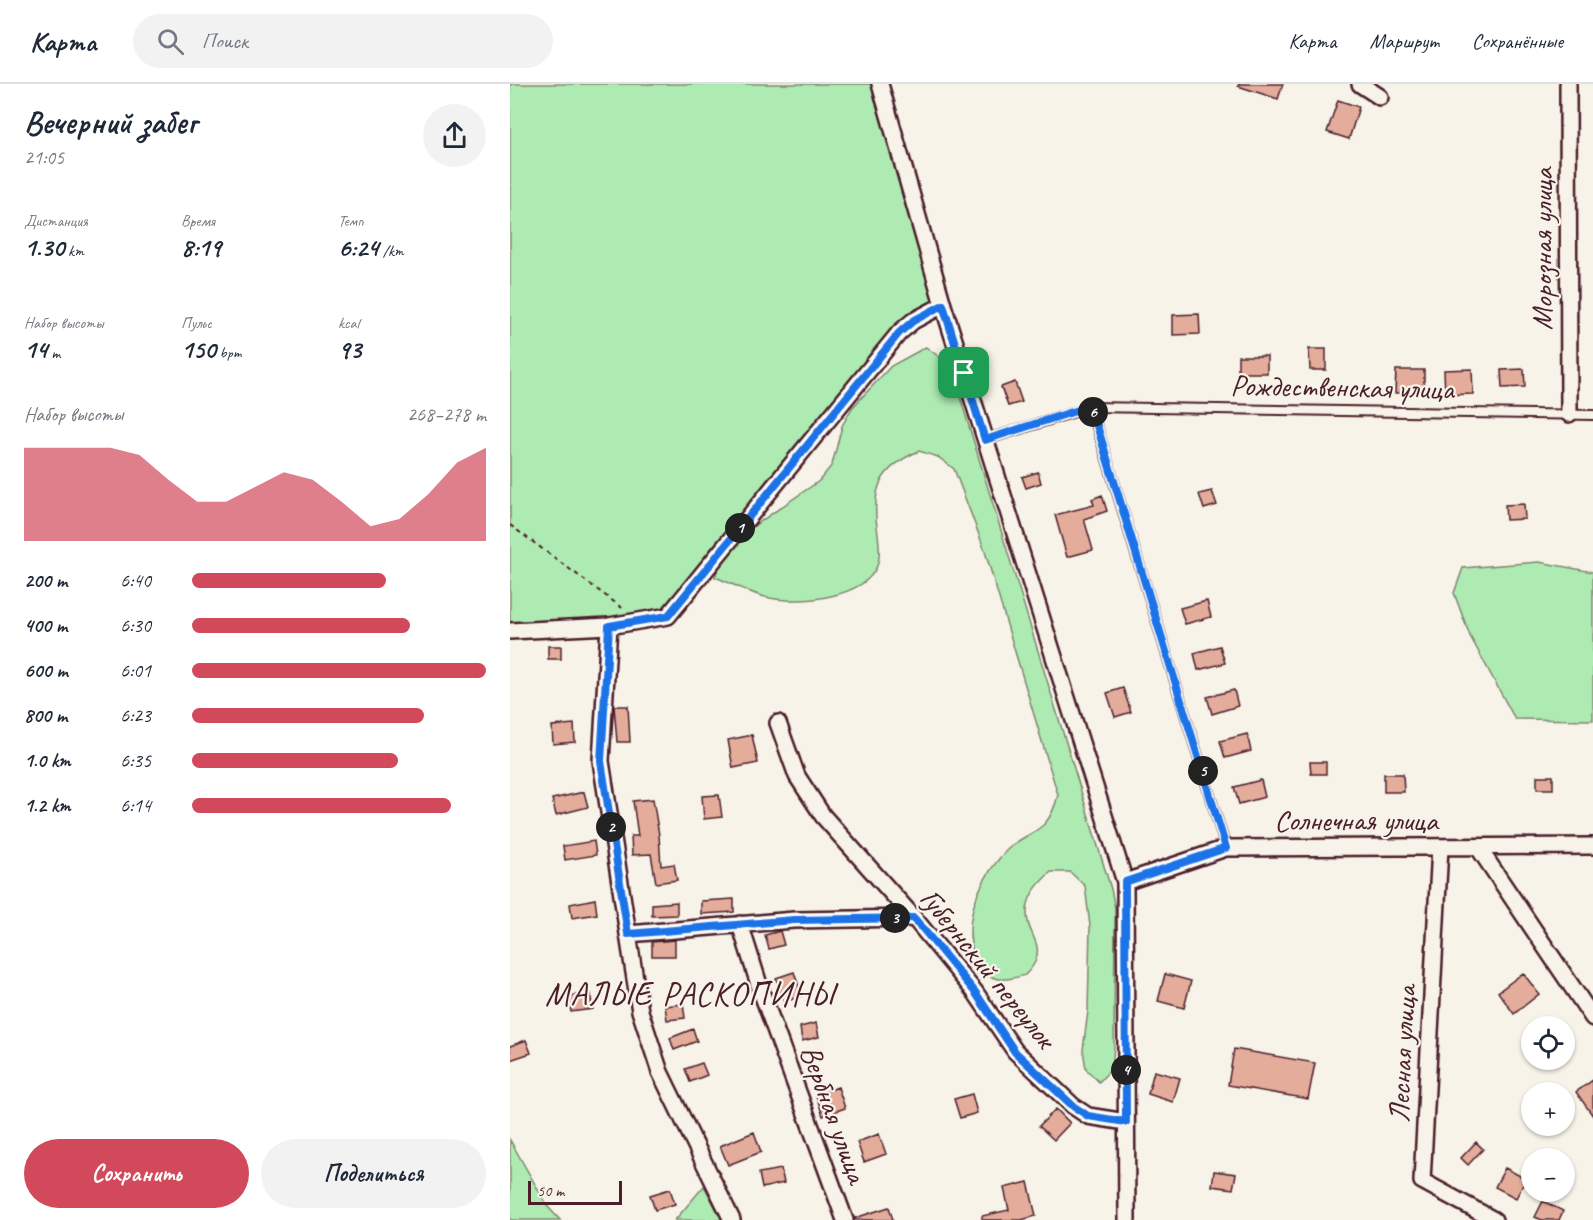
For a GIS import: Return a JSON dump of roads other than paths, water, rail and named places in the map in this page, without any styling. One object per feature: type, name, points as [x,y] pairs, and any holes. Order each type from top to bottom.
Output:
[{"type":"street","points":[[880,84],[943,305],[1125,882],[1127,1220]]},
{"type":"street","points":[[1360,84],[1380,97]]},
{"type":"street","name":"Морозная улица","points":[[1568,84],[1569,414]]},
{"type":"street","points":[[510,631],[609,626],[668,616],[899,333],[913,321],[943,305]]},
{"type":"street","points":[[609,626],[601,761],[640,1011],[660,1072],[732,1220]]},
{"type":"street","name":"Губернский переулок","points":[[778,723],[797,776],[823,816],[914,918],[975,992],[1015,1052],[1073,1106],[1088,1116],[1126,1122]]},
{"type":"street","name":"Солнечная улица","points":[[1125,882],[1226,848],[1593,846]]},
{"type":"street","name":"Лесная улица","points":[[1440,847],[1422,1181],[1494,1220]]},
{"type":"street","points":[[1478,847],[1593,1018]]},
{"type":"street","points":[[628,934],[740,924],[914,918]]},
{"type":"street","name":"Вербная улица","points":[[740,924],[761,991],[845,1220]]},
{"type":"lane","name":"Рождественская улица","points":[[985,440],[1091,406],[1593,415]]},
{"type":"lane","points":[[1091,406],[1226,848]]},
{"type":"district","name":"МАЛЫЕ РАСКОПИНЫ","points":[[690,994]]}]
